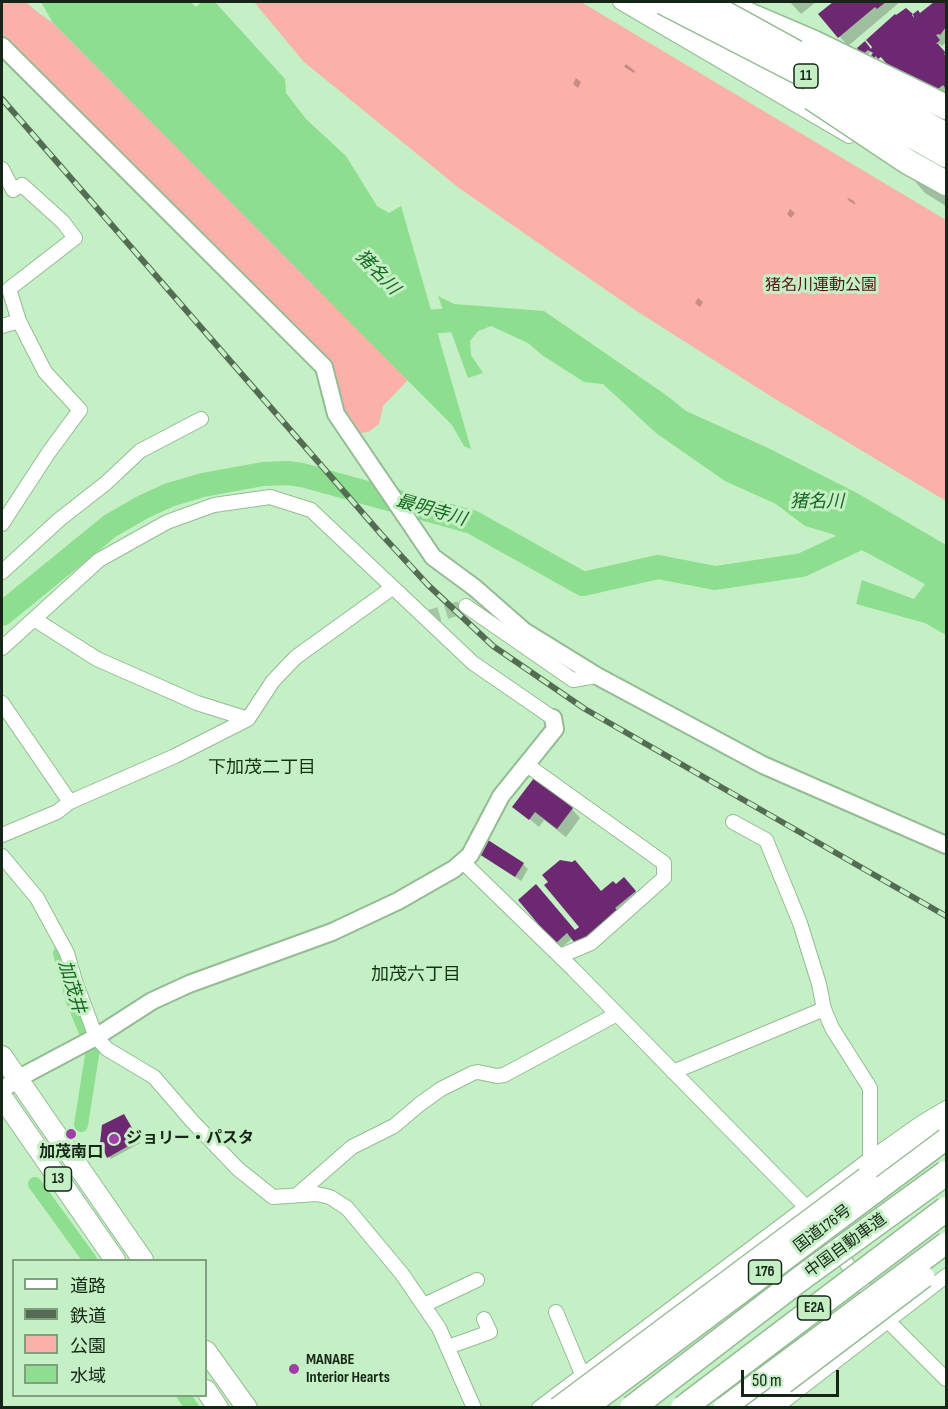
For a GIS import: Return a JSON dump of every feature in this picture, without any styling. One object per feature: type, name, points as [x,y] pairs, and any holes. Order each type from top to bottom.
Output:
[{"type":"highway","points":[[647,2],[812,98],[945,188]]},
{"type":"highway","name":"11","points":[[663,2],[799,72],[946,155]]},
{"type":"highway","name":"11","points":[[704,2],[946,135]]},
{"type":"highway","points":[[718,2],[814,44],[946,107]]},
{"type":"highway","points":[[558,1407],[866,1178],[946,1127]]},
{"type":"highway","name":"国道176号","points":[[586,1407],[946,1139]]},
{"type":"highway","name":"中国自動車道","points":[[632,1407],[800,1279],[946,1173]]},
{"type":"highway","name":"中国自動車道","points":[[683,1407],[946,1209]]},
{"type":"highway","points":[[724,1407],[946,1243]]},
{"type":"highway","points":[[752,1407],[946,1260]]},
{"type":"main road","name":"13","points":[[2,1056],[9,1084],[142,1259]]},
{"type":"main road","name":"13","points":[[2,1096],[114,1259]]},
{"type":"main road","points":[[207,1352],[247,1407]]},
{"type":"main road","points":[[207,1391],[218,1407]]},
{"type":"street","points":[[620,2],[908,169]]},
{"type":"street","points":[[2,46],[324,367],[336,414],[433,557],[476,588],[524,631],[597,676],[763,765],[946,845]]},
{"type":"street","points":[[881,155],[946,99]]},
{"type":"street","points":[[2,169],[13,190],[22,185],[63,222],[75,238],[9,289],[19,321],[45,372],[80,410],[49,452],[2,524]]},
{"type":"street","points":[[2,326],[19,321]]},
{"type":"street","points":[[2,572],[140,451],[201,419]]},
{"type":"street","points":[[2,648],[99,560],[167,522],[214,505],[270,497],[311,510],[473,663],[553,718],[555,729],[501,796],[470,855],[464,862],[398,901],[332,932],[189,984],[152,1001],[96,1036],[9,1084]]},
{"type":"street","points":[[2,835],[57,813],[70,802],[175,756],[248,719],[273,681],[296,657],[392,588]]},
{"type":"street","points":[[466,606],[573,680],[597,676]]},
{"type":"street","points":[[34,619],[106,664],[196,703],[248,719]]},
{"type":"street","points":[[2,703],[70,802]]},
{"type":"street","points":[[527,765],[664,863],[664,878],[591,943],[560,956]]},
{"type":"street","points":[[732,822],[766,840],[800,923],[819,984],[824,1009],[832,1028],[870,1088],[870,1159]]},
{"type":"street","points":[[2,856],[37,898],[67,953],[96,1036],[107,1049],[154,1077],[238,1169],[273,1197],[317,1194],[339,1202],[390,1259],[424,1305],[439,1328],[474,1407]]},
{"type":"street","points":[[464,862],[560,956],[806,1207],[888,1321],[946,1379]]},
{"type":"street","points":[[674,1072],[824,1009]]},
{"type":"street","points":[[297,1195],[352,1147],[394,1126],[441,1089],[473,1073],[504,1075],[617,1014]]},
{"type":"street","points":[[539,1407],[870,1159],[946,1108]]},
{"type":"street","points":[[775,1407],[946,1276]]},
{"type":"street","points":[[424,1305],[477,1280]]},
{"type":"street","points":[[556,1312],[582,1374]]},
{"type":"street","points":[[448,1347],[490,1332],[484,1319]]},
{"type":"green space","points":[[2,2],[26,2],[53,23],[408,380],[383,406],[379,424],[368,432],[360,433],[343,407],[332,366],[318,349],[2,36]]},
{"type":"green space","name":"猪名川運動公園","points":[[254,2],[581,2],[946,220],[946,501],[772,397],[635,310],[459,188],[304,62]]},
{"type":"water","points":[[41,2],[190,2],[196,7],[202,2],[215,2],[285,79],[286,93],[306,119],[346,156],[377,206],[389,213],[401,206],[471,449],[464,446],[452,425],[53,23]]},
{"type":"water","name":"猪名川","points":[[438,296],[454,304],[544,311],[686,411],[766,447],[857,493],[946,545],[946,635],[925,623],[856,604],[862,580],[914,599],[925,584],[832,534],[805,526],[776,504],[725,481],[656,433],[603,384],[584,382],[542,355],[528,343],[491,326],[478,331],[470,341],[471,355],[483,373],[468,378]]},
{"type":"building","points":[[833,2],[886,2],[877,9],[875,7],[838,38],[818,14]]},
{"type":"building","points":[[934,2],[946,2],[946,27],[940,35],[936,35],[940,40],[936,44],[946,53],[944,54],[946,56],[946,89],[943,85],[919,104],[881,57],[874,58],[871,55],[873,53],[868,50],[862,55],[857,48],[865,41],[871,49],[872,47],[866,40],[895,14],[906,8],[913,14],[918,10],[920,13]]},
{"type":"building","points":[[534,778],[573,808],[557,829],[535,812],[529,820],[512,807]]},
{"type":"building","points":[[488,840],[524,863],[515,877],[479,854]]},
{"type":"building","points":[[560,860],[572,862],[575,860],[601,891],[613,881],[616,884],[624,877],[636,891],[583,939],[574,942],[567,933],[555,944],[518,900],[536,884],[575,930],[579,927],[544,885],[548,882],[542,875]]},
{"type":"building","points":[[124,1114],[139,1140],[107,1158],[100,1143],[102,1125]]},
{"type":"waterway","name":"猪名川","points":[[409,306],[425,322],[479,318]]},
{"type":"waterway","name":"最明寺川","points":[[2,614],[110,526],[143,507],[169,495],[203,485],[263,474],[302,475],[472,522],[583,584],[658,567],[715,578],[802,565],[877,530]]},
{"type":"waterway","name":"加茂井","points":[[60,953],[73,1001],[93,1049],[81,1125]]},
{"type":"waterway","name":"加茂井","points":[[35,1184],[89,1259]]},
{"type":"waterway","name":"加茂井","points":[[185,1397],[192,1408]]},
{"type":"tunnel","points":[[426,618],[466,606]]},
{"type":"railway","points":[[2,99],[381,534],[428,585],[493,646],[585,709],[946,916]]},
{"type":"place","name":"加茂南口","points":[[71,1134]]},
{"type":"place","name":"ジョリー・パスタ","points":[[114,1139]]},
{"type":"place","name":"MANABE Interior Hearts","points":[[294,1369]]},
{"type":"district","name":"下加茂二丁目","points":[[262,768]]},
{"type":"district","name":"加茂六丁目","points":[[416,975]]}]
